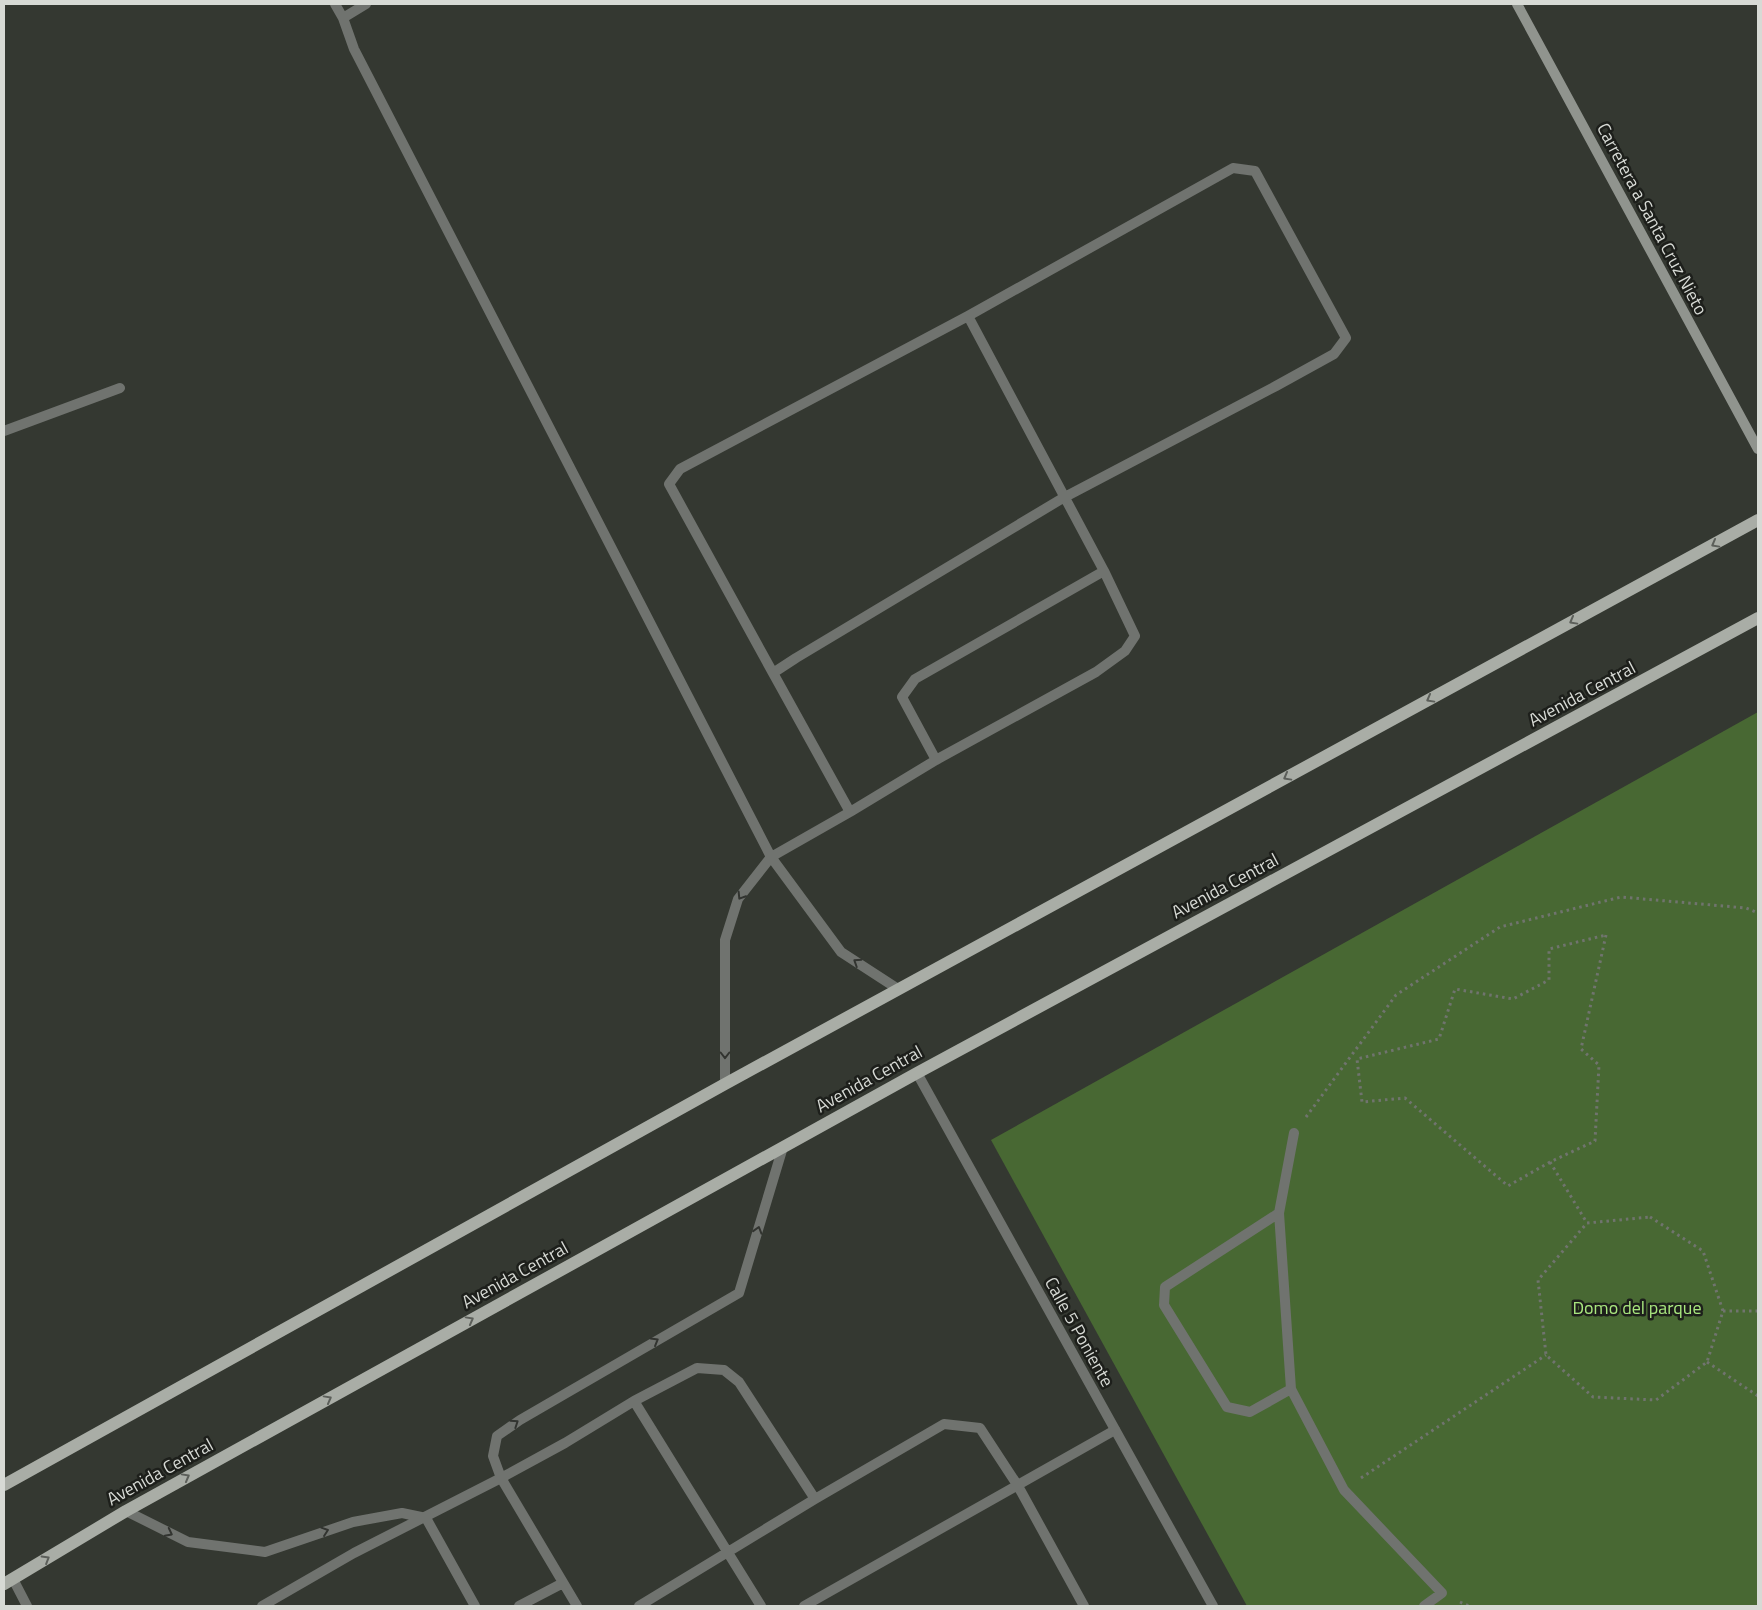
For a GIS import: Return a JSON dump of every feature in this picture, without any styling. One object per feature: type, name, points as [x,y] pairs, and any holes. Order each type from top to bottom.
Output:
[{"type":"main road","points":[[4,1485],[725,1084],[1758,520]]},
{"type":"main road","name":"Avenida Central","points":[[8,1581],[126,1511],[917,1073],[1758,618]]},
{"type":"street","points":[[335,4],[343,18],[359,58],[771,857],[841,952],[898,989]]},
{"type":"street","points":[[343,18],[366,4]]},
{"type":"street","name":"Carretera a Santa Cruz Nieto","points":[[1517,4],[1758,449]]},
{"type":"street","points":[[773,673],[1063,498],[1334,354],[1346,338],[1255,171],[1233,168],[968,316],[680,469],[669,484],[773,673],[850,812]]},
{"type":"street","points":[[725,1084],[725,940],[738,899],[771,857],[936,760],[1096,672],[1125,651],[1135,636],[1104,571],[1063,498],[968,316]]},
{"type":"street","points":[[4,431],[120,388]]},
{"type":"street","points":[[936,760],[902,697],[915,679],[1104,571]]},
{"type":"street","name":"Calle 5 Poniente","points":[[917,1073],[1213,1606]]},
{"type":"street","points":[[1294,1133],[1279,1213],[1291,1389],[1344,1490],[1442,1594],[1424,1606]]},
{"type":"street","points":[[578,1606],[501,1478],[493,1456],[497,1436],[520,1420],[739,1293],[783,1147]]},
{"type":"street","points":[[1279,1213],[1165,1287],[1164,1304],[1227,1407],[1250,1412],[1291,1389]]},
{"type":"street","points":[[262,1606],[354,1553],[426,1518],[565,1443],[634,1401],[696,1368],[724,1370],[739,1382],[815,1499]]},
{"type":"street","points":[[634,1401],[761,1606]]},
{"type":"street","points":[[639,1606],[815,1499],[944,1424],[980,1428],[1018,1486],[1084,1606]]},
{"type":"street","points":[[804,1606],[1116,1430]]},
{"type":"street","points":[[126,1511],[188,1542],[265,1552],[353,1522],[402,1513],[426,1518],[475,1606]]},
{"type":"street","points":[[8,1581],[28,1606]]},
{"type":"street","points":[[519,1606],[563,1583]]},
{"type":"path","points":[[1294,1133],[1396,995],[1500,927],[1621,897],[1746,908],[1758,913]]},
{"type":"path","points":[[1606,935],[1581,1049],[1599,1065],[1595,1141],[1550,1162],[1508,1186],[1405,1098],[1362,1102],[1357,1058],[1439,1039],[1455,989],[1513,999],[1549,980],[1549,948],[1606,935]]},
{"type":"path","points":[[1550,1162],[1587,1223]]},
{"type":"path","points":[[1650,1217],[1703,1251],[1723,1311],[1707,1362],[1656,1400],[1593,1397],[1546,1355],[1538,1280],[1587,1223],[1650,1217]]},
{"type":"path","points":[[1723,1311],[1758,1311]]},
{"type":"path","points":[[1344,1490],[1546,1355]]},
{"type":"path","points":[[1707,1362],[1758,1396]]},
{"type":"green space","name":"Domo del parque","points":[[1758,712],[1758,1606],[1247,1606],[991,1140]]}]
